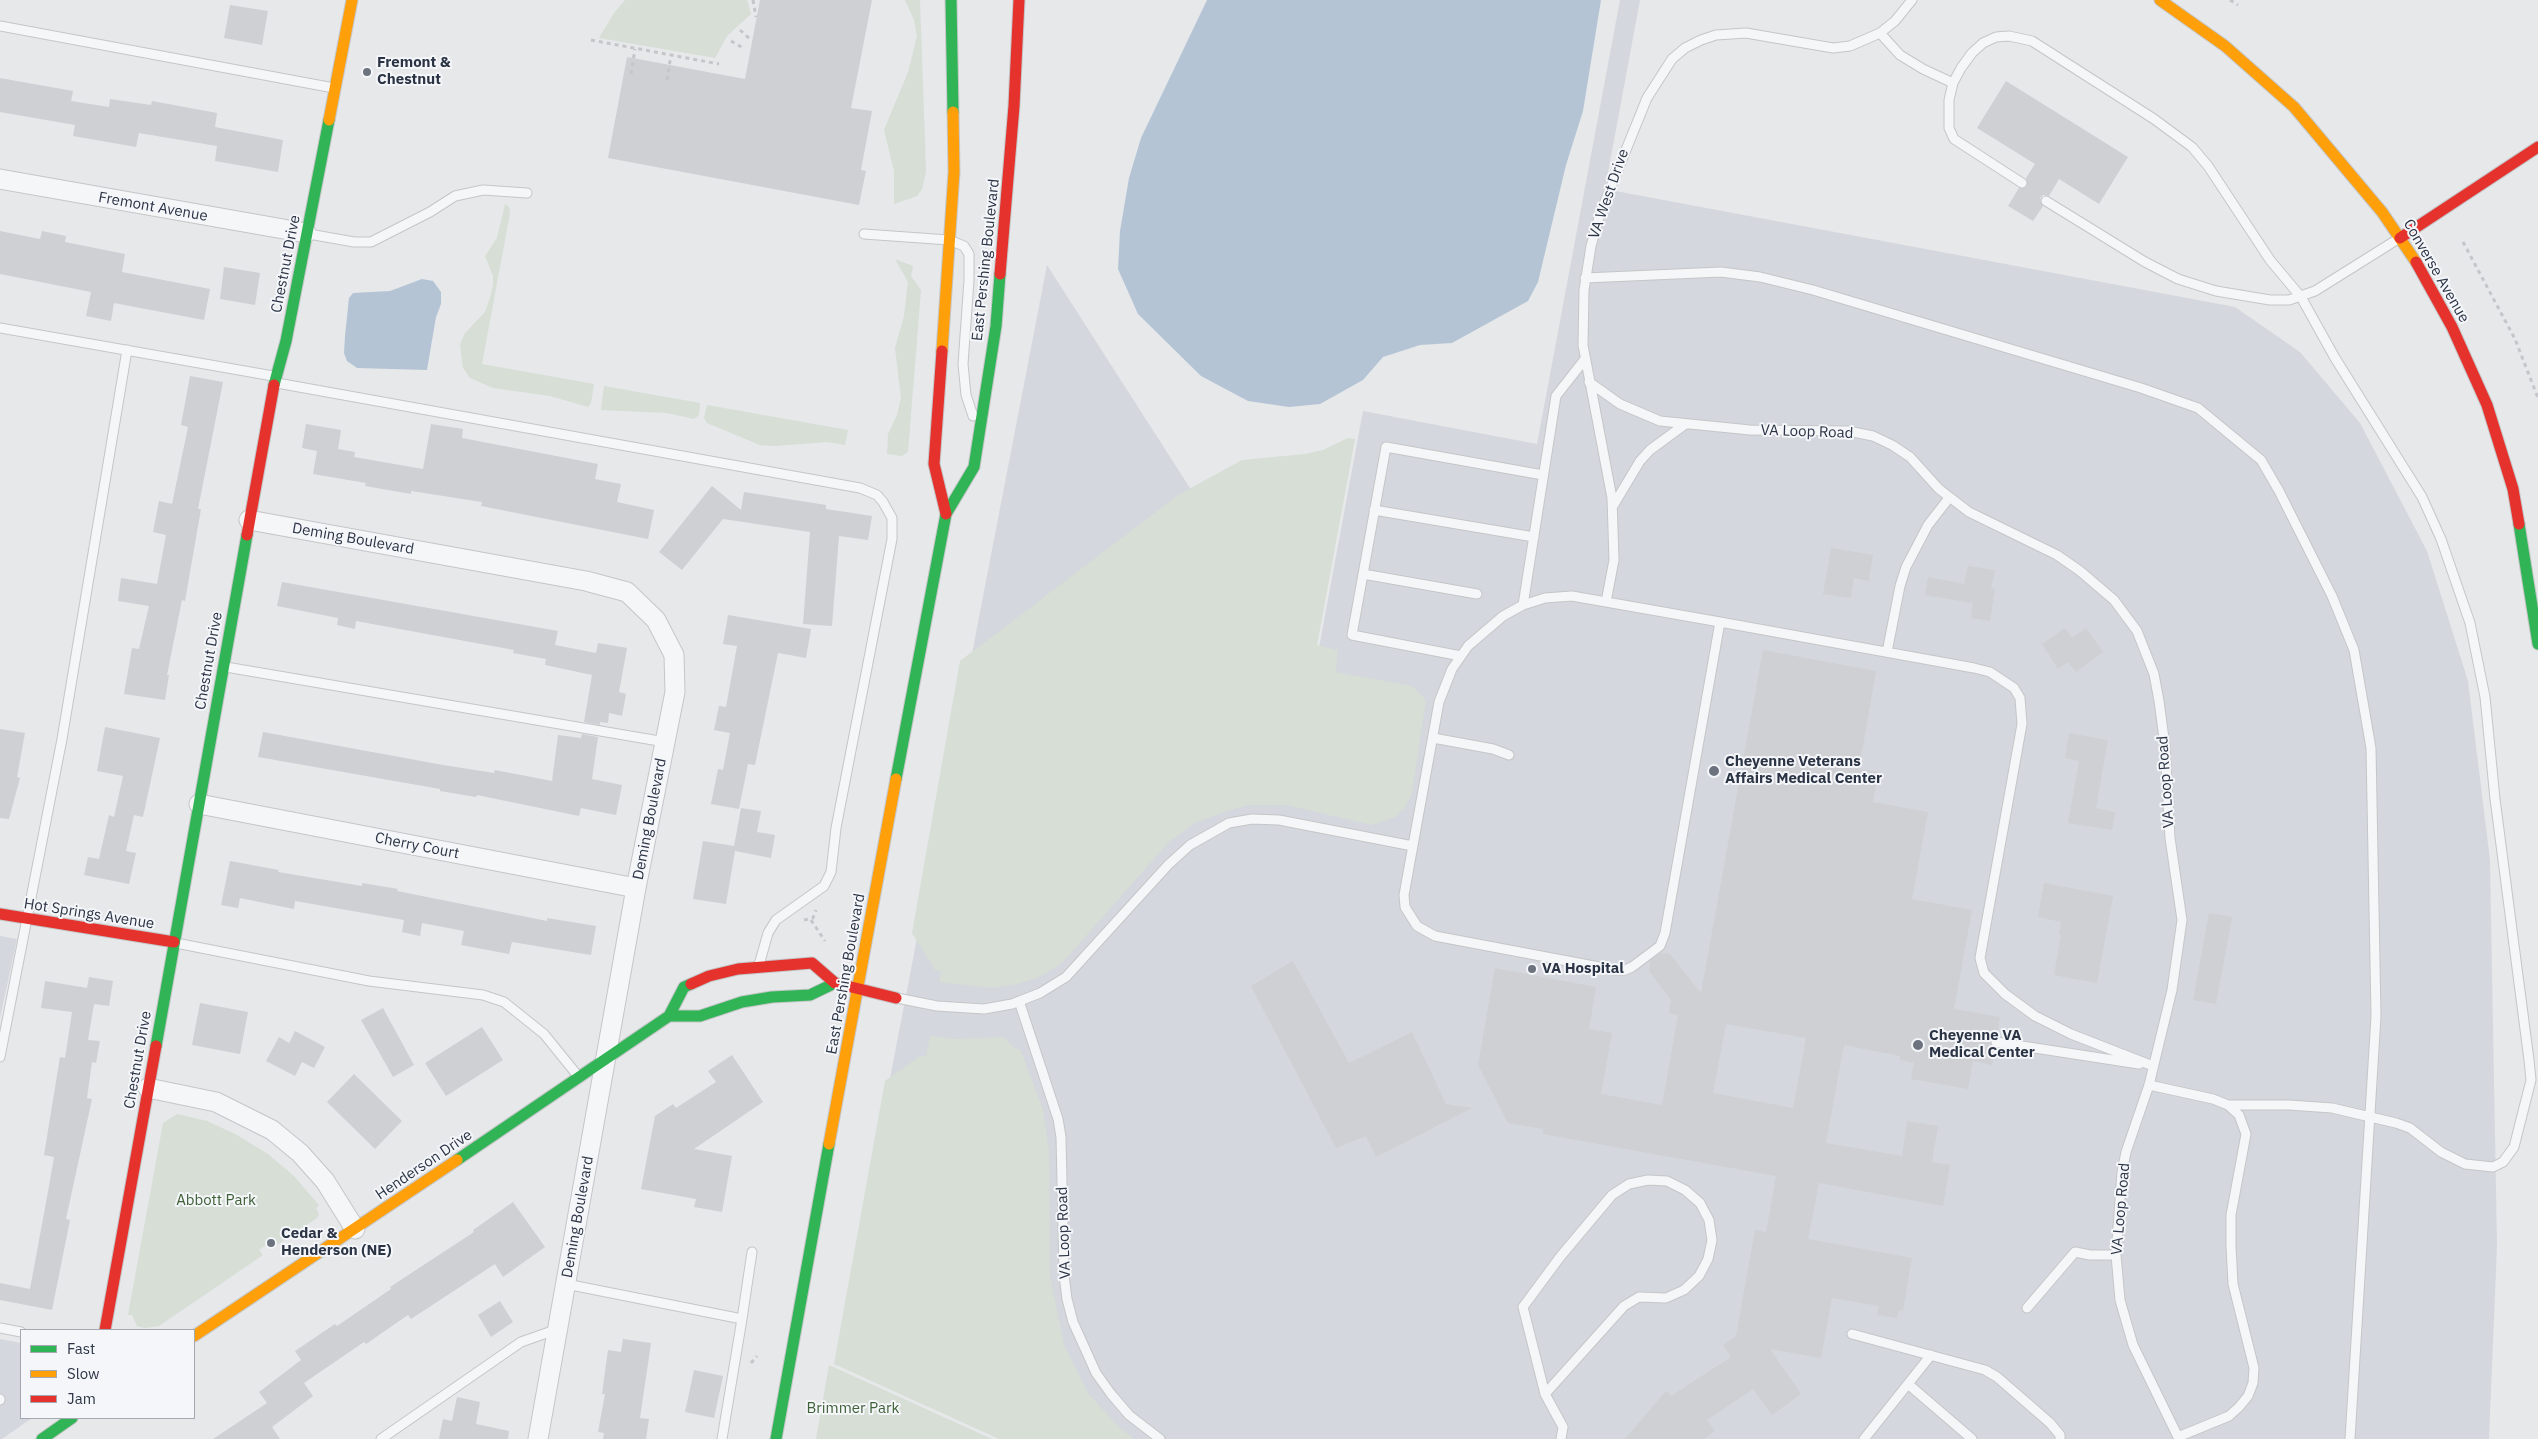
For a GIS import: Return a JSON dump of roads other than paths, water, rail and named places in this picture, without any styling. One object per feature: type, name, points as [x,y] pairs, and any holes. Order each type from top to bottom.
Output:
[{"type":"street","name":"Chestnut Drive","points":[[105,1329],[274,380],[286,340],[352,0]]},
{"type":"street","name":"East Pershing Boulevard","points":[[946,514],[934,464],[954,172],[951,0]]},
{"type":"street","name":"East Pershing Boulevard","points":[[776,1439],[946,514],[974,467],[996,326],[1008,188],[1019,0]]},
{"type":"street","name":"Converse Avenue","points":[[2160,0],[2225,46],[2294,107],[2339,158],[2400,238],[2423,272],[2452,327],[2487,405],[2513,489],[2538,644]]},
{"type":"street","points":[[2400,238],[2538,147]]},
{"type":"street","name":"Fremont Avenue","points":[[0,179],[306,233]]},
{"type":"street","name":"Deming Boulevard","points":[[249,520],[586,580],[627,592],[656,620],[674,655],[675,692],[604,1062],[538,1439]]},
{"type":"street","name":"Cherry Court","points":[[199,804],[636,888]]},
{"type":"street","name":"Hot Springs Avenue","points":[[0,914],[174,942]]},
{"type":"street","name":"Henderson Drive","points":[[195,1335],[580,1079],[669,1016],[684,987],[709,976],[759,965],[812,963],[835,983],[896,998]]},
{"type":"street","points":[[669,1016],[700,1016],[742,1002],[772,997],[810,995],[835,983]]},
{"type":"street","points":[[148,1088],[216,1102],[272,1130],[300,1153],[325,1181],[355,1229]]},
{"type":"street","points":[[42,1439],[71,1419]]},
{"type":"lane","name":"VA West Drive","points":[[1606,602],[1614,560],[1613,507],[1601,435],[1585,358],[1582,313],[1585,278],[1600,214],[1633,128],[1661,74],[1685,48],[1701,40],[1716,35],[1746,33],[1833,48],[1866,41],[1880,33],[1895,21],[1912,0]]},
{"type":"lane","points":[[0,26],[335,89]]},
{"type":"lane","points":[[1880,33],[1900,55],[1923,70],[1953,83]]},
{"type":"lane","points":[[2022,183],[1954,139],[1949,128],[1948,114],[1953,83],[1972,52],[1983,43],[1996,37],[2009,36],[2032,41],[2154,119],[2192,147],[2208,166],[2270,260],[2301,297],[2335,358],[2422,497],[2440,539],[2470,623],[2485,697],[2495,799],[2524,1004],[2529,1060],[2530,1080],[2527,1099],[2514,1147],[2503,1162],[2493,1167],[2465,1164],[2441,1152],[2410,1128],[2332,1108],[2289,1105],[2228,1105]]},
{"type":"lane","points":[[306,233],[354,242],[371,242],[430,212],[455,196],[483,190],[527,192]]},
{"type":"lane","points":[[2046,201],[2145,262],[2178,279],[2252,298],[2289,300],[2301,297],[2330,283],[2400,238]]},
{"type":"lane","points":[[864,234],[949,240],[964,246],[969,254],[963,364],[966,395],[979,434]]},
{"type":"lane","points":[[1585,278],[1721,272],[1760,277],[1812,290],[2141,388],[2198,408],[2261,460],[2280,491],[2332,596],[2354,650],[2370,738],[2375,874],[2376,1006],[2371,1118],[2350,1439]]},
{"type":"lane","points":[[0,328],[127,350],[274,380],[860,488],[877,495],[892,518],[892,539],[836,828],[831,872],[824,886],[776,920],[768,933],[759,965]]},
{"type":"lane","points":[[0,1057],[62,739],[127,350]]},
{"type":"lane","points":[[1523,605],[1556,396],[1585,358]]},
{"type":"lane","name":"VA Loop Road","points":[[1589,382],[1620,404],[1642,415],[1660,421],[1684,425],[1750,430],[1848,431],[1873,436],[1892,445],[1910,457],[1949,498],[1989,523],[2057,555],[2080,571],[2101,588],[2126,614],[2145,648],[2154,674],[2159,701],[2165,746],[2170,838],[2182,920],[2172,990],[2149,1085],[2126,1152],[2122,1172],[2116,1255],[2120,1300],[2133,1345],[2178,1438]]},
{"type":"lane","points":[[1613,507],[1640,461],[1650,450],[1684,425]]},
{"type":"lane","points":[[1460,656],[1352,635],[1386,447],[1543,475]]},
{"type":"lane","points":[[1887,652],[1900,586],[1906,567],[1928,525],[1949,498]]},
{"type":"lane","points":[[1374,510],[1534,537]]},
{"type":"lane","points":[[1363,574],[1477,594]]},
{"type":"lane","points":[[1720,622],[1665,933],[1660,946],[1632,967],[1615,970],[1435,936],[1417,926],[1405,907],[1404,895],[1432,738],[1443,689],[1460,656],[1488,626],[1523,605],[1545,598],[1572,596],[1720,622],[1887,652],[1990,672],[2014,688],[2020,698],[2022,724],[1980,958],[1984,973],[2005,994],[2035,1016],[2072,1034],[2153,1066]]},
{"type":"lane","points":[[223,666],[665,742]]},
{"type":"lane","points":[[1432,738],[1493,748],[1509,755]]},
{"type":"lane","points":[[896,998],[961,1009],[984,1009],[1019,1001],[1040,993],[1066,977],[1168,865],[1190,845],[1229,823],[1252,818],[1279,820],[1413,846]]},
{"type":"lane","points":[[174,942],[368,980],[483,995],[504,1002],[544,1034],[580,1079]]},
{"type":"lane","name":"VA Loop Road","points":[[1019,1001],[1058,1119],[1061,1137],[1064,1275],[1067,1299],[1073,1322],[1096,1372],[1111,1394],[1128,1415],[1160,1439]]},
{"type":"lane","points":[[1996,1042],[2153,1066]]},
{"type":"lane","points":[[2149,1085],[2213,1099],[2228,1105],[2239,1114],[2246,1134],[2231,1215],[2231,1246],[2233,1284],[2254,1368],[2253,1383],[2248,1396],[2240,1408],[2229,1416],[2178,1438]]},
{"type":"lane","points":[[1545,1394],[1624,1306],[1640,1297],[1666,1298],[1684,1290],[1699,1276],[1708,1259],[1712,1240],[1708,1220],[1700,1203],[1685,1190],[1668,1181],[1648,1180],[1629,1184],[1612,1195],[1522,1307],[1545,1394],[1561,1423],[1563,1432],[1561,1439]]},
{"type":"lane","points":[[722,1439],[752,1252]]},
{"type":"lane","points":[[2027,1308],[2075,1252],[2090,1255],[2116,1255]]},
{"type":"lane","points":[[566,1284],[742,1319]]},
{"type":"lane","points":[[0,1328],[20,1332]]},
{"type":"lane","points":[[381,1439],[521,1342],[558,1329]]},
{"type":"lane","points":[[1852,1334],[1968,1364],[1997,1377],[2050,1423],[2060,1435],[2060,1439]]},
{"type":"lane","points":[[1864,1439],[1931,1355]]},
{"type":"lane","points":[[1908,1384],[1972,1439]]},
{"type":"water","points":[[1207,0],[1601,0],[1583,111],[1566,165],[1538,282],[1528,301],[1452,343],[1420,345],[1383,357],[1363,380],[1320,404],[1289,407],[1248,401],[1201,376],[1138,314],[1118,269],[1120,231],[1129,178],[1141,138]]},
{"type":"water","points":[[422,279],[433,281],[441,292],[441,304],[436,317],[427,370],[357,368],[347,361],[344,353],[345,336],[349,298],[353,293],[390,291]]},
{"type":"place","name":"Fremont & Chestnut","points":[[367,72]]},
{"type":"place","name":"Cheyenne Veterans Affairs Medical Center","points":[[1714,771]]},
{"type":"place","name":"VA Hospital","points":[[1532,969]]},
{"type":"place","name":"Cheyenne VA Medical Center","points":[[1918,1045]]},
{"type":"place","name":"Cedar & Henderson (NE)","points":[[271,1243]]},
{"type":"park label","name":"Abbott Park","points":[[216,1201]]},
{"type":"park label","name":"Brimmer Park","points":[[853,1409]]}]
